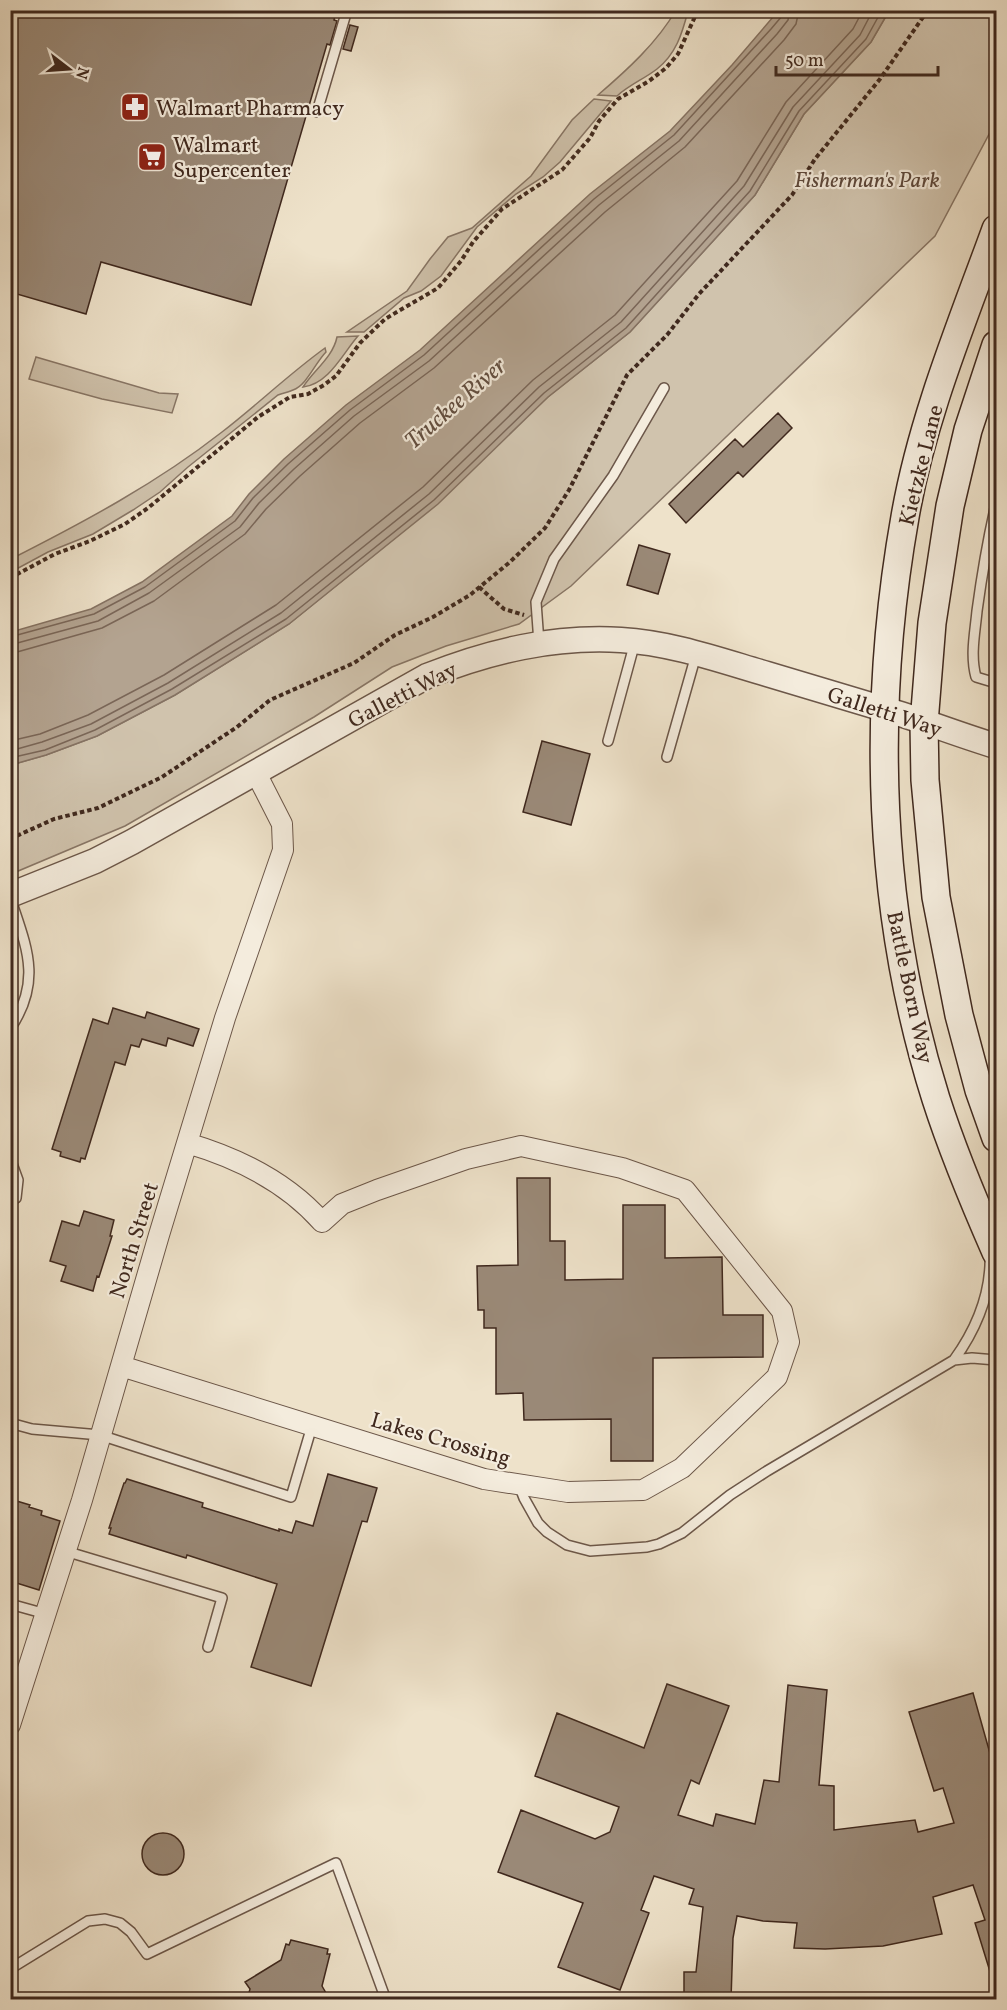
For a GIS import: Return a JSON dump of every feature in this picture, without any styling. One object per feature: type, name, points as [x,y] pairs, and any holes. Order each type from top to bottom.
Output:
[{"type":"main road","name":"Kietzke Lane","points":[[886,710],[887,665],[894,591],[913,480],[934,402],[996,229]]},
{"type":"main road","name":"Kietzke Lane","points":[[924,723],[932,623],[950,506],[968,430],[996,345]]},
{"type":"main road","name":"Battle Born Way","points":[[886,710],[886,784],[890,865],[894,906],[907,984],[936,1097],[961,1171],[993,1243]]},
{"type":"main road","name":"Battle Born Way","points":[[924,723],[926,780],[936,897],[959,1015],[979,1090],[996,1138]]},
{"type":"street","name":"Galletti Way","points":[[10,896],[104,857],[427,676],[462,662],[540,643],[588,640],[660,644],[886,710],[996,746]]},
{"type":"street","name":"North Street","points":[[10,1725],[65,1551],[225,1018],[283,850],[282,824],[256,773]]},
{"type":"street","name":"Lakes Crossing","points":[[121,1366],[484,1479],[568,1492],[643,1490],[682,1468],[777,1377],[789,1342],[782,1311],[685,1190],[622,1168],[521,1146],[466,1159],[377,1190],[342,1204],[322,1222],[308,1206],[259,1171],[187,1143]]},
{"type":"lane","points":[[317,112],[347,10]]},
{"type":"lane","points":[[540,643],[536,602],[554,559],[613,477],[663,388]]},
{"type":"lane","points":[[996,504],[984,556],[973,666],[976,676],[996,683]]},
{"type":"lane","points":[[608,741],[635,642]]},
{"type":"lane","points":[[666,757],[696,653]]},
{"type":"lane","points":[[10,896],[27,947],[29,962],[26,995],[10,1029]]},
{"type":"lane","points":[[10,1158],[18,1180],[16,1198]]},
{"type":"lane","points":[[954,1360],[973,1331],[986,1296],[993,1243]]},
{"type":"lane","points":[[519,1484],[538,1523],[567,1545],[590,1551],[641,1548],[659,1544],[682,1533],[730,1494],[954,1360],[972,1358],[996,1360]]},
{"type":"lane","points":[[10,1423],[32,1429],[100,1435],[291,1497],[312,1426]]},
{"type":"lane","points":[[65,1551],[222,1598],[207,1647]]},
{"type":"lane","points":[[10,1604],[45,1614]]},
{"type":"lane","points":[[10,1969],[88,1921],[105,1919],[120,1923],[131,1932],[147,1954],[336,1863],[386,2000]]},
{"type":"path","points":[[10,578],[55,554],[90,541],[125,524],[148,508],[258,417],[290,397],[308,394],[336,376],[360,343],[385,319],[438,288],[502,209],[562,170],[590,138],[599,121],[618,99],[666,68],[678,54],[698,10]]},
{"type":"path","points":[[10,839],[54,819],[98,808],[162,777],[237,727],[270,700],[354,663],[395,635],[470,595],[510,562],[545,528],[569,490],[627,375],[792,195],[815,159],[880,79],[928,10]]},
{"type":"path","points":[[479,587],[504,609],[538,619]]},
{"type":"green space","points":[[676,10],[688,11],[677,43],[664,63],[617,96],[598,95],[650,45]]},
{"type":"green space","name":"Fisherman's Park","points":[[889,11],[996,11],[996,121],[935,236],[571,586],[519,624],[446,646],[392,667],[314,717],[125,826],[11,874],[11,765],[97,736],[175,695],[289,624],[401,533],[548,397],[630,332],[755,195],[804,114],[871,42]]},
{"type":"green space","points":[[594,99],[611,101],[560,162],[543,177],[516,194],[477,227],[441,276],[421,291],[404,298],[364,332],[347,332],[407,291],[448,237],[472,228],[531,176],[572,120]]},
{"type":"green space","points":[[358,336],[328,374],[312,385],[303,387],[332,351],[337,337]]},
{"type":"green space","points":[[325,348],[326,352],[303,384],[278,395],[160,492],[93,534],[48,552],[11,572],[11,559],[93,516],[172,468],[222,432]]},
{"type":"green space","points":[[36,357],[159,393],[178,394],[172,413],[102,399],[29,379]]},
{"type":"water","name":"Truckee River","points":[[779,10],[889,11],[871,42],[804,114],[755,195],[630,332],[548,397],[438,504],[289,624],[175,695],[97,736],[11,765],[11,632],[91,609],[142,582],[232,516],[249,494],[284,459],[346,405],[420,350],[590,194],[670,131],[732,65]]},
{"type":"building","name":"Walmart Supercenter","points":[[10,10],[336,10],[334,20],[337,21],[330,45],[327,44],[251,305],[101,262],[86,314],[10,292]]},
{"type":"building","points":[[350,25],[358,27],[351,51],[343,49]]},
{"type":"building","points":[[778,413],[792,428],[743,477],[738,472],[686,523],[669,504],[735,439],[743,447]]},
{"type":"building","points":[[639,545],[670,554],[658,594],[627,585]]},
{"type":"building","points":[[542,741],[590,754],[571,825],[523,812]]},
{"type":"building","points":[[113,1008],[145,1018],[147,1012],[199,1029],[193,1046],[168,1038],[166,1046],[142,1039],[139,1047],[131,1045],[125,1065],[115,1062],[85,1159],[81,1158],[80,1162],[60,1156],[61,1152],[52,1149],[93,1019],[108,1024]]},
{"type":"building","points":[[517,1178],[550,1178],[550,1241],[565,1241],[565,1280],[623,1279],[623,1205],[665,1205],[665,1258],[722,1257],[723,1315],[763,1315],[763,1357],[653,1358],[653,1461],[611,1461],[611,1419],[524,1420],[523,1393],[496,1394],[496,1328],[484,1328],[484,1310],[478,1310],[477,1266],[518,1265]]},
{"type":"building","points":[[84,1211],[114,1220],[110,1236],[112,1236],[93,1291],[61,1281],[66,1266],[50,1261],[62,1221],[79,1226]]},
{"type":"building","points":[[328,1474],[377,1488],[367,1522],[362,1521],[311,1686],[251,1667],[277,1584],[187,1555],[186,1558],[109,1534],[111,1528],[109,1528],[127,1479],[203,1503],[202,1507],[292,1533],[296,1521],[313,1526]]},
{"type":"building","points":[[10,1499],[30,1505],[29,1507],[42,1511],[41,1515],[60,1521],[39,1590],[10,1581]]},
{"type":"building","points":[[667,1684],[729,1706],[699,1784],[691,1780],[678,1815],[713,1826],[716,1814],[755,1824],[764,1780],[779,1782],[788,1685],[827,1690],[819,1785],[834,1786],[834,1830],[915,1820],[918,1832],[954,1823],[943,1788],[934,1791],[909,1712],[973,1693],[991,1757],[996,1755],[996,1978],[992,1978],[975,1923],[985,1920],[973,1885],[933,1897],[942,1934],[883,1946],[794,1948],[797,1923],[763,1921],[737,1916],[733,1938],[731,2000],[684,2000],[684,1972],[696,1972],[703,1907],[689,1904],[694,1889],[654,1876],[641,1910],[649,1913],[620,1990],[558,1967],[583,1903],[498,1872],[521,1810],[595,1839],[610,1832],[619,1807],[535,1776],[557,1713],[644,1748]]},
{"type":"building","points":[[163,1833],[178,1839],[184,1854],[178,1869],[163,1875],[148,1869],[142,1854],[148,1839]]},
{"type":"building","points":[[291,1940],[328,1949],[327,1954],[330,1954],[322,1986],[330,2000],[247,2000],[250,1989],[245,1982],[281,1960],[286,1944],[289,1945]]},
{"type":"place","name":"Walmart Pharmacy","points":[[135,107]]},
{"type":"place","name":"Walmart Supercenter","points":[[152,157]]}]
